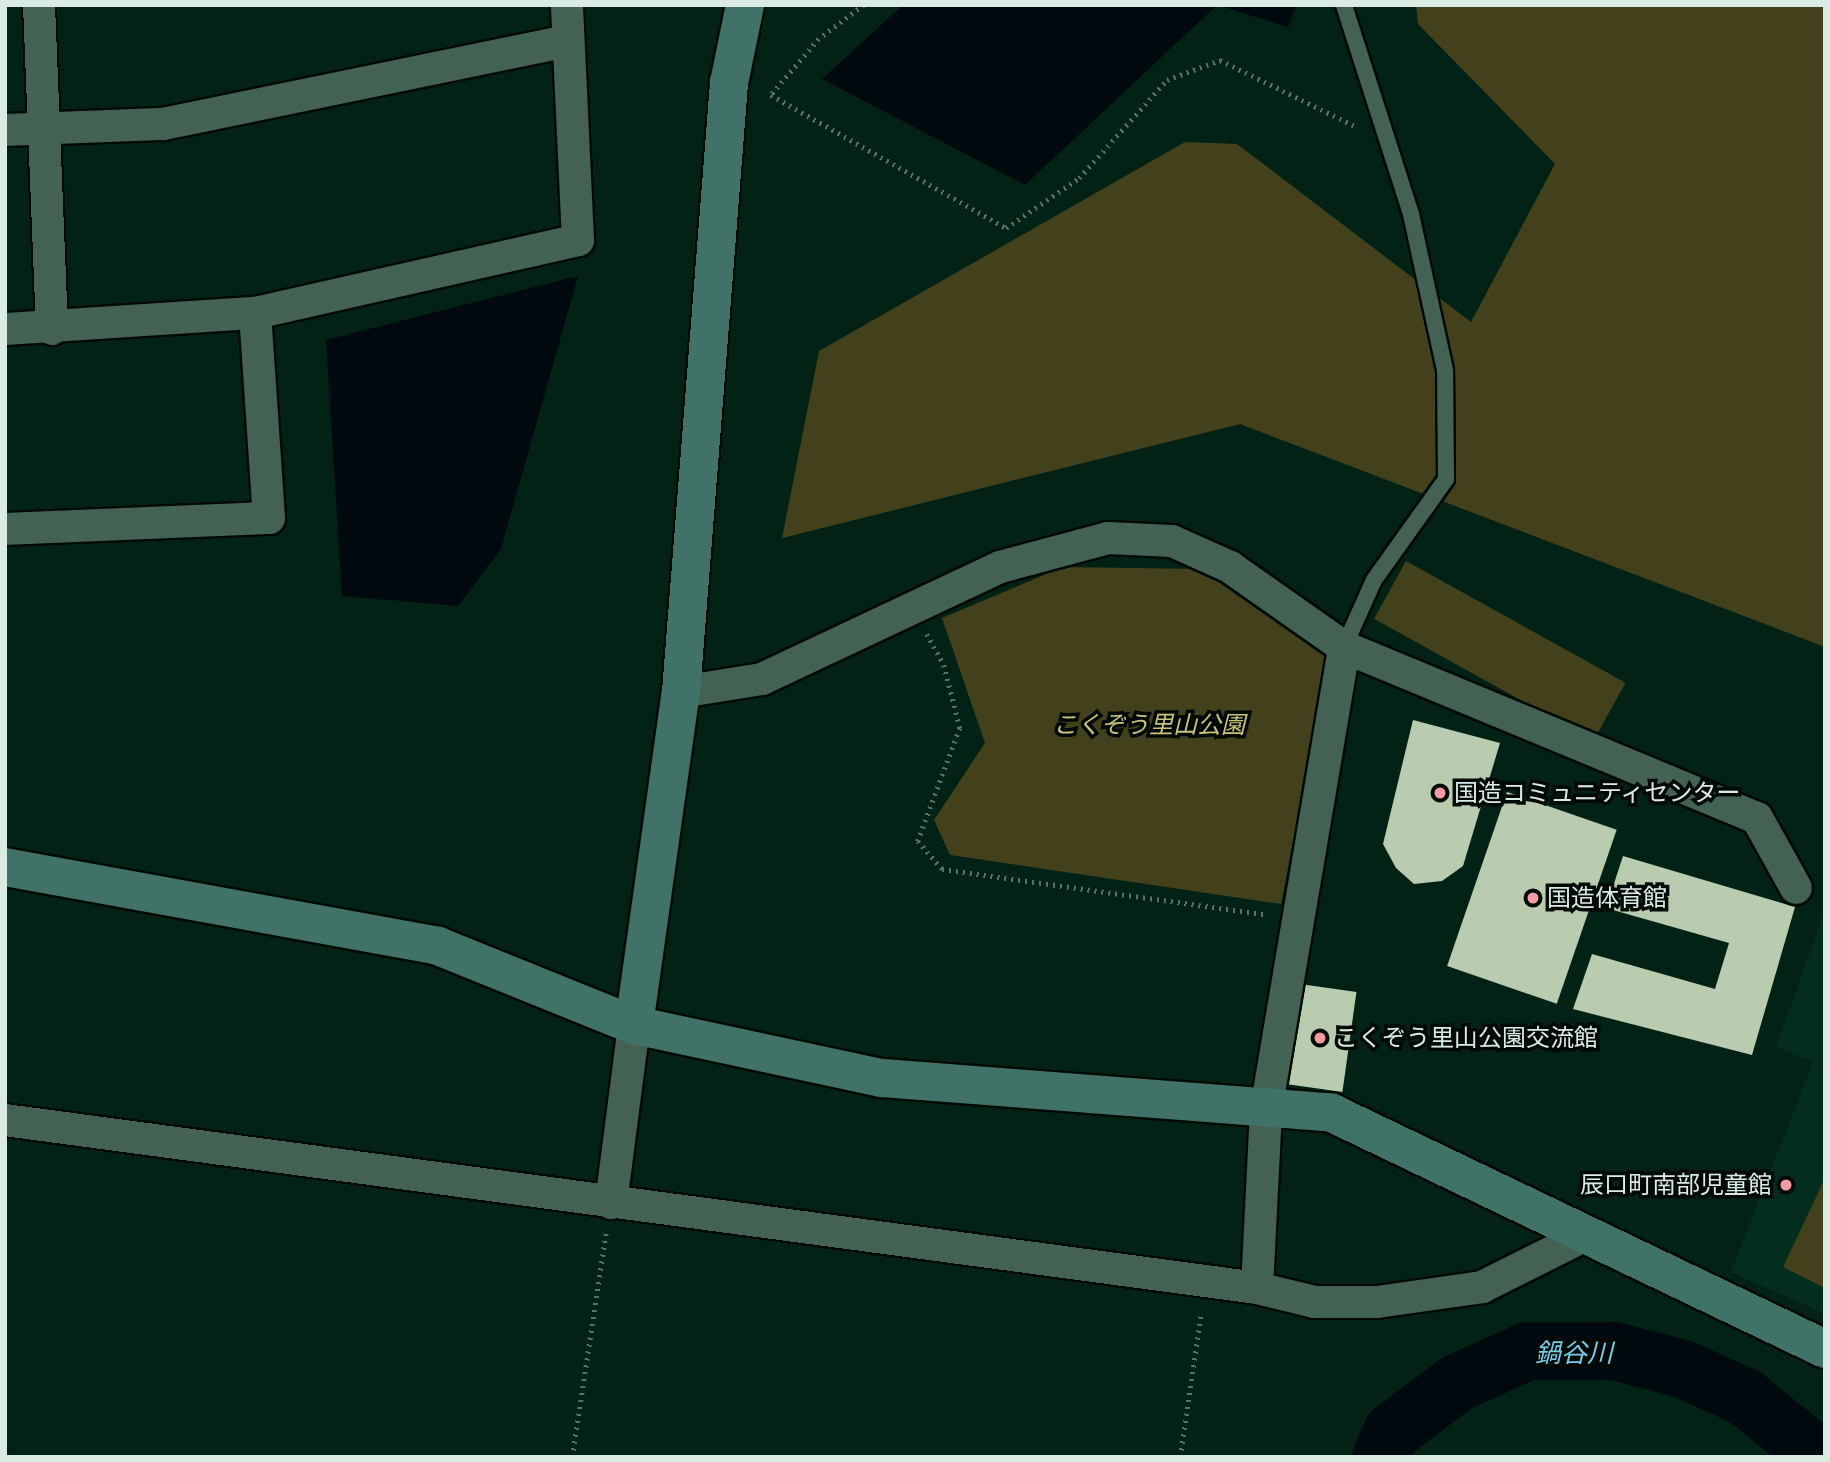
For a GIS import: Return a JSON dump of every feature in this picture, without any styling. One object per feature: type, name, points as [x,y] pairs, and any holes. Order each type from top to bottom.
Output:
[{"type":"street","points":[[40,5],[52,329]]},
{"type":"street","points":[[5,329],[52,329],[255,313],[579,240],[567,5]]},
{"type":"street","points":[[611,1203],[681,692],[729,83],[746,5]]},
{"type":"street","points":[[5,130],[45,132],[163,124],[568,41]]},
{"type":"street","points":[[5,529],[269,518],[255,313]]},
{"type":"street","points":[[681,692],[762,679],[915,612],[1000,567],[1108,538],[1172,541],[1230,567],[1344,647],[1757,818],[1796,888]]},
{"type":"street","points":[[1257,1288],[1266,1110],[1294,919],[1344,647]]},
{"type":"street","points":[[5,867],[438,946],[634,1025],[882,1078],[1266,1110],[1332,1113],[1582,1237],[1825,1349]]},
{"type":"street","points":[[5,1120],[1205,1284],[1257,1288],[1315,1302],[1377,1302],[1482,1287],[1582,1237]]},
{"type":"lane","points":[[1344,5],[1389,146],[1445,370],[1446,479],[1374,580],[1344,647]]},
{"type":"path","points":[[863,5],[818,39],[771,95],[1006,228],[1079,178],[1167,80],[1220,60],[1389,146]]},
{"type":"path","points":[[915,612],[944,665],[960,727],[918,841],[942,869],[1294,919]]},
{"type":"path","points":[[572,1457],[611,1203]]},
{"type":"path","points":[[1180,1457],[1205,1284]]},
{"type":"shaded area","points":[[903,5],[1217,5],[1025,185],[822,79]]},
{"type":"shaded area","points":[[1217,5],[1297,5],[1288,27]]},
{"type":"shaded area","points":[[578,276],[501,549],[458,606],[342,596],[326,340]]},
{"type":"shaded area","points":[[1825,910],[1825,1314],[1731,1272],[1813,1062],[1776,1047]]},
{"type":"green space","points":[[1416,5],[1825,5],[1825,647],[1240,424],[782,538],[819,351],[1185,142],[1237,144],[1471,322],[1555,164],[1418,24]]},
{"type":"green space","points":[[1406,561],[1626,683],[1594,740],[1374,619]]},
{"type":"green space","name":"こくぞう里山公園","points":[[1063,567],[1202,569],[1329,658],[1281,904],[950,855],[934,820],[985,743],[942,618]]},
{"type":"green space","points":[[1825,1178],[1825,1288],[1783,1267]]},
{"type":"building","name":"国造コミュニティセンター","points":[[1413,720],[1500,743],[1463,866],[1442,881],[1414,884],[1396,868],[1383,844]]},
{"type":"building","name":"国造体育館","points":[[1507,792],[1617,830],[1557,1004],[1447,966]]},
{"type":"building","points":[[1623,856],[1795,907],[1752,1055],[1573,1009],[1592,954],[1715,989],[1729,943],[1606,908]]},
{"type":"building","name":"こくぞう里山公園交流館","points":[[1300,984],[1356,992],[1342,1092],[1286,1084]]},
{"type":"waterway","name":"鍋谷川","points":[[1381,1457],[1392,1432],[1457,1383],[1528,1351],[1614,1351],[1683,1369],[1745,1397],[1819,1457]]},
{"type":"place","name":"国造コミュニティセンター","points":[[1440,793]]},
{"type":"place","name":"国造体育館","points":[[1533,898]]},
{"type":"place","name":"こくぞう里山公園交流館","points":[[1320,1038]]},
{"type":"place","name":"辰口町南部児童館","points":[[1786,1185]]}]
